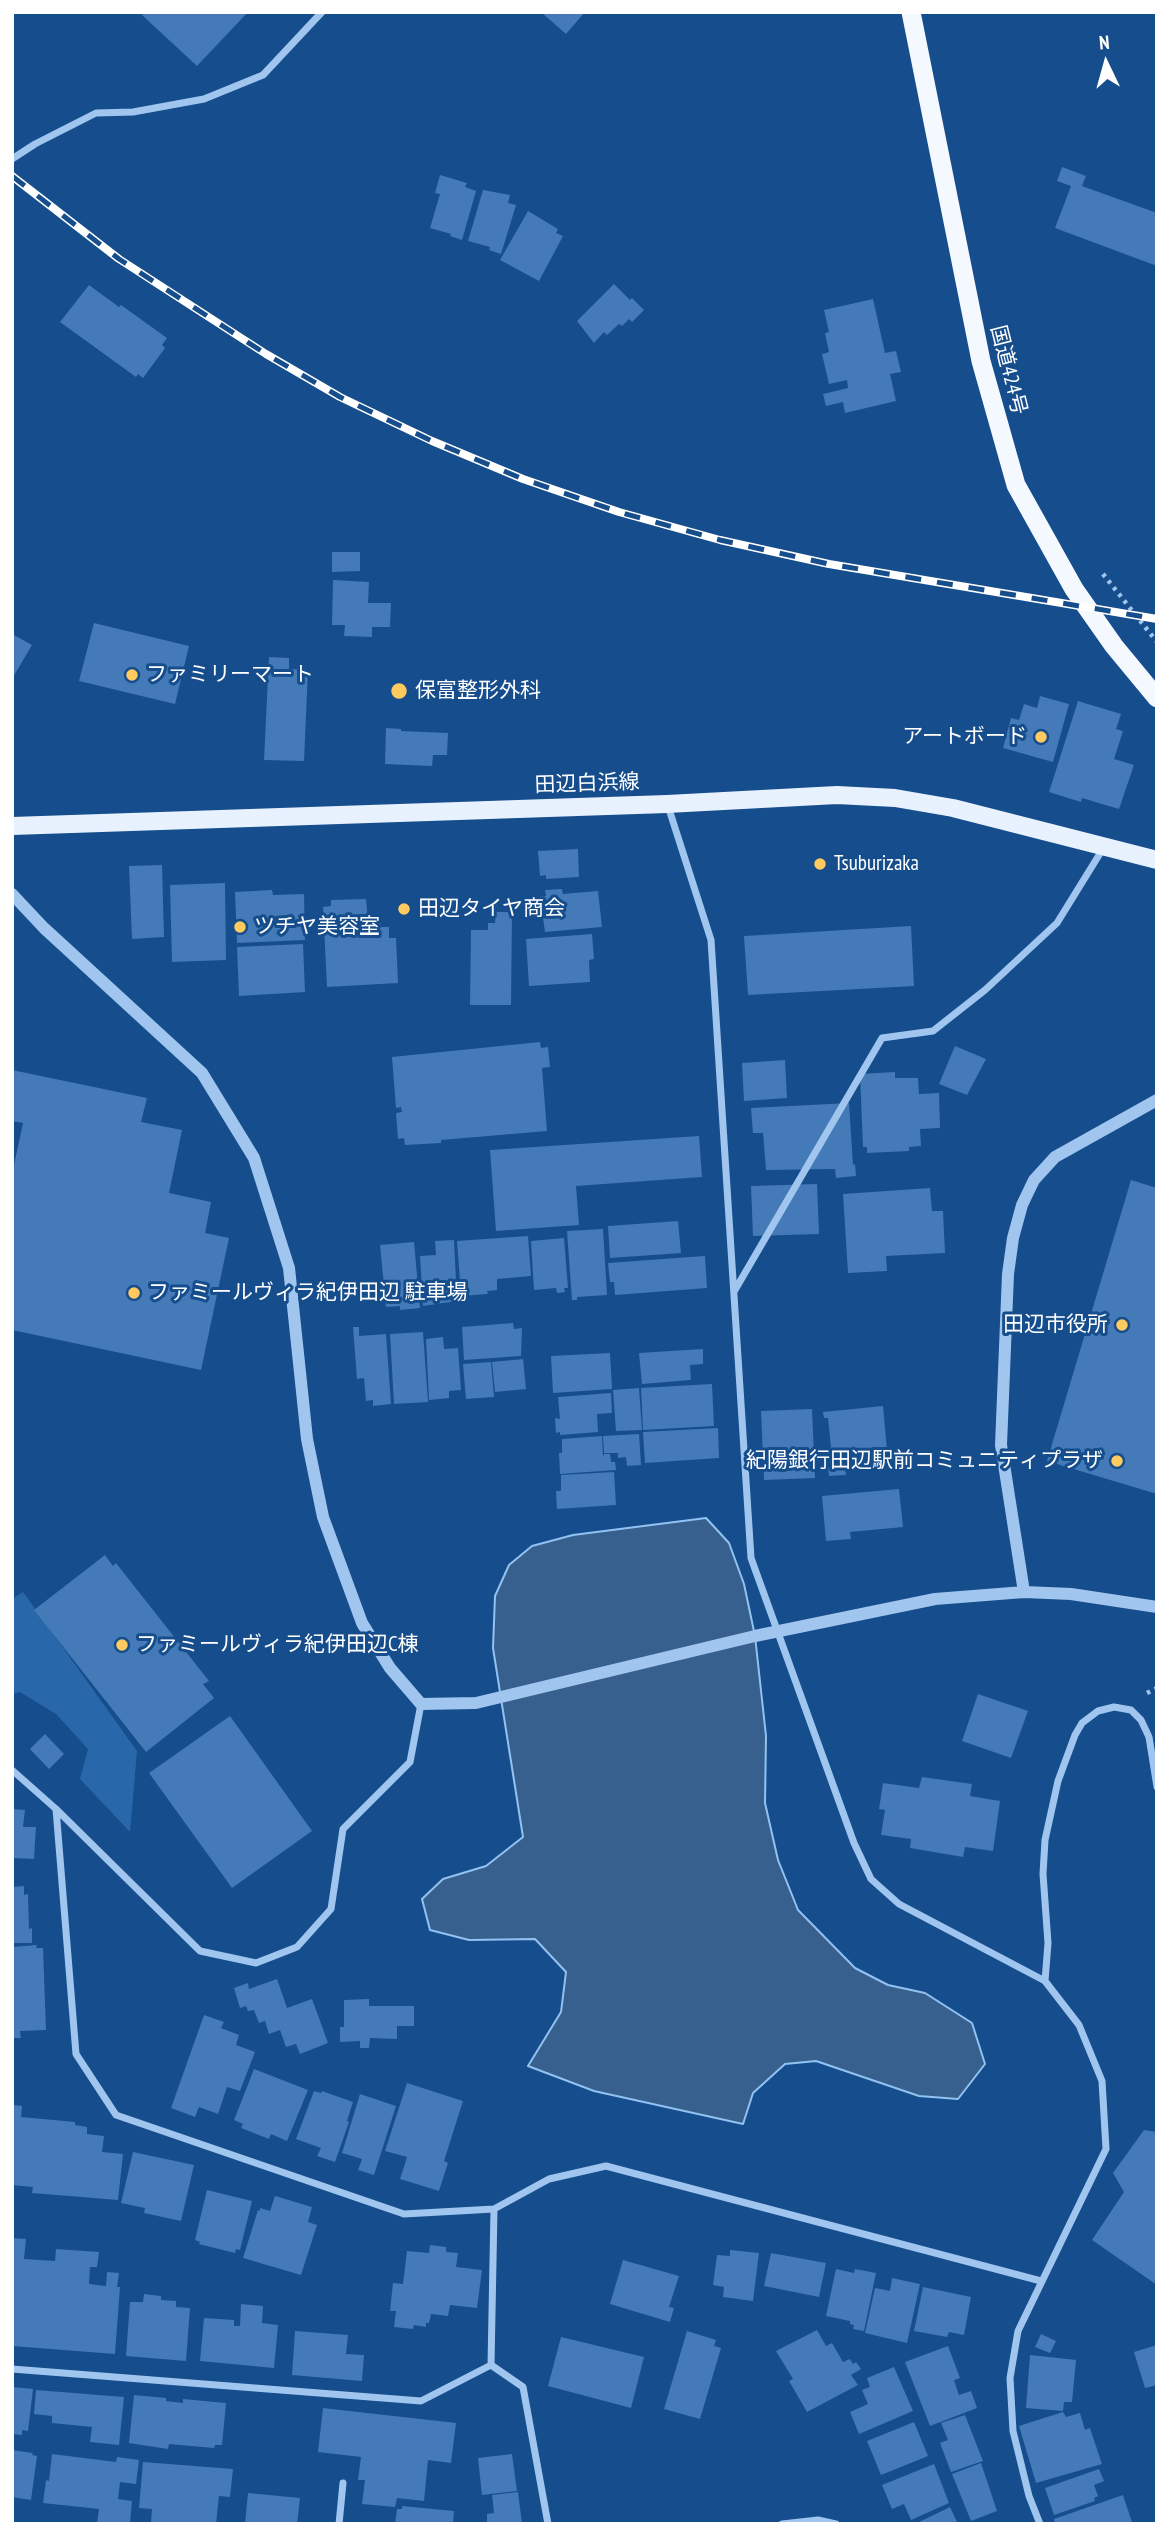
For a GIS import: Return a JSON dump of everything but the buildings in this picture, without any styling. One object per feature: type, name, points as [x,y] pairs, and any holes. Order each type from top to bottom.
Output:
[{"type":"highway","name":"国道424号","points":[[911,12],[984,375],[1016,485],[1074,589],[1114,646],[1157,698]]},
{"type":"main road","name":"田辺白浜線","points":[[12,826],[667,804],[837,795],[895,798],[953,808],[1157,860]]},
{"type":"street","points":[[12,159],[35,144],[96,113],[133,111],[204,99],[263,75],[322,12]]},
{"type":"street","points":[[667,804],[711,940],[751,1558],[854,1843],[871,1879],[899,1904],[1045,1981],[1079,2025],[1102,2081],[1105,2149],[1018,2331],[1010,2378],[1013,2431],[1029,2496],[1040,2524]]},
{"type":"street","points":[[734,1291],[882,1038],[933,1031],[985,990],[1057,923],[1104,846]]},
{"type":"street","points":[[1133,853],[1157,849]]},
{"type":"street","points":[[12,894],[44,928],[202,1073],[254,1158],[289,1268],[307,1439],[323,1517],[362,1623],[390,1668],[421,1704]]},
{"type":"street","points":[[1024,1592],[1001,1445],[1008,1274],[1013,1238],[1022,1205],[1034,1181],[1055,1157],[1157,1100]]},
{"type":"street","points":[[421,1704],[476,1703],[755,1636],[935,1600],[1024,1592],[1071,1594],[1157,1606]]},
{"type":"street","points":[[12,1770],[200,1951],[256,1963],[296,1947],[331,1909],[343,1829],[410,1762],[421,1704]]},
{"type":"street","points":[[1045,1981],[1048,1943],[1043,1874],[1045,1840],[1058,1781],[1082,1723],[1098,1711],[1114,1707],[1130,1710],[1141,1720],[1149,1737],[1157,1787]]},
{"type":"street","points":[[55,1810],[76,2054],[116,2115],[404,2214],[494,2209],[549,2179],[606,2166],[1041,2281]]},
{"type":"street","points":[[491,2365],[494,2209]]},
{"type":"street","points":[[12,2369],[421,2401],[491,2365]]},
{"type":"street","points":[[491,2365],[523,2387],[548,2524]]},
{"type":"street","points":[[339,2524],[343,2483]]},
{"type":"street","points":[[782,2524],[818,2520],[836,2524]]},
{"type":"path","points":[[1099,568],[1157,642]]},
{"type":"shaded area","points":[[706,1518],[729,1543],[744,1584],[755,1636],[766,1736],[765,1803],[778,1860],[798,1910],[855,1968],[888,1985],[925,1993],[972,2023],[985,2064],[958,2099],[919,2096],[816,2061],[785,2064],[753,2093],[743,2124],[594,2091],[528,2066],[561,2012],[566,1972],[535,1939],[469,1940],[430,1930],[422,1899],[443,1879],[486,1866],[523,1837],[493,1648],[495,1596],[509,1565],[532,1546],[573,1535]]},
{"type":"shaded area","points":[[23,1592],[137,1751],[130,1832],[80,1779],[88,1749],[56,1714],[20,1692],[12,1694],[12,1599]]},
{"type":"railway","points":[[12,176],[119,259],[266,354],[340,397],[432,441],[523,479],[619,512],[720,540],[829,564],[1157,619]]},
{"type":"place","name":"ファミリーマート","points":[[132,675]]},
{"type":"place","name":"保富整形外科","points":[[399,691]]},
{"type":"place","name":"アートボード","points":[[1041,737]]},
{"type":"place","name":"Tsuburizaka","points":[[820,864]]},
{"type":"place","name":"田辺タイヤ商会","points":[[404,909]]},
{"type":"place","name":"ツチヤ美容室","points":[[240,927]]},
{"type":"place","name":"ファミールヴィラ紀伊田辺 駐車場","points":[[134,1293]]},
{"type":"place","name":"田辺市役所","points":[[1122,1325]]},
{"type":"place","name":"紀陽銀行田辺駅前コミュニティプラザ","points":[[1117,1461]]},
{"type":"place","name":"ファミールヴィラ紀伊田辺C棟","points":[[122,1645]]}]
